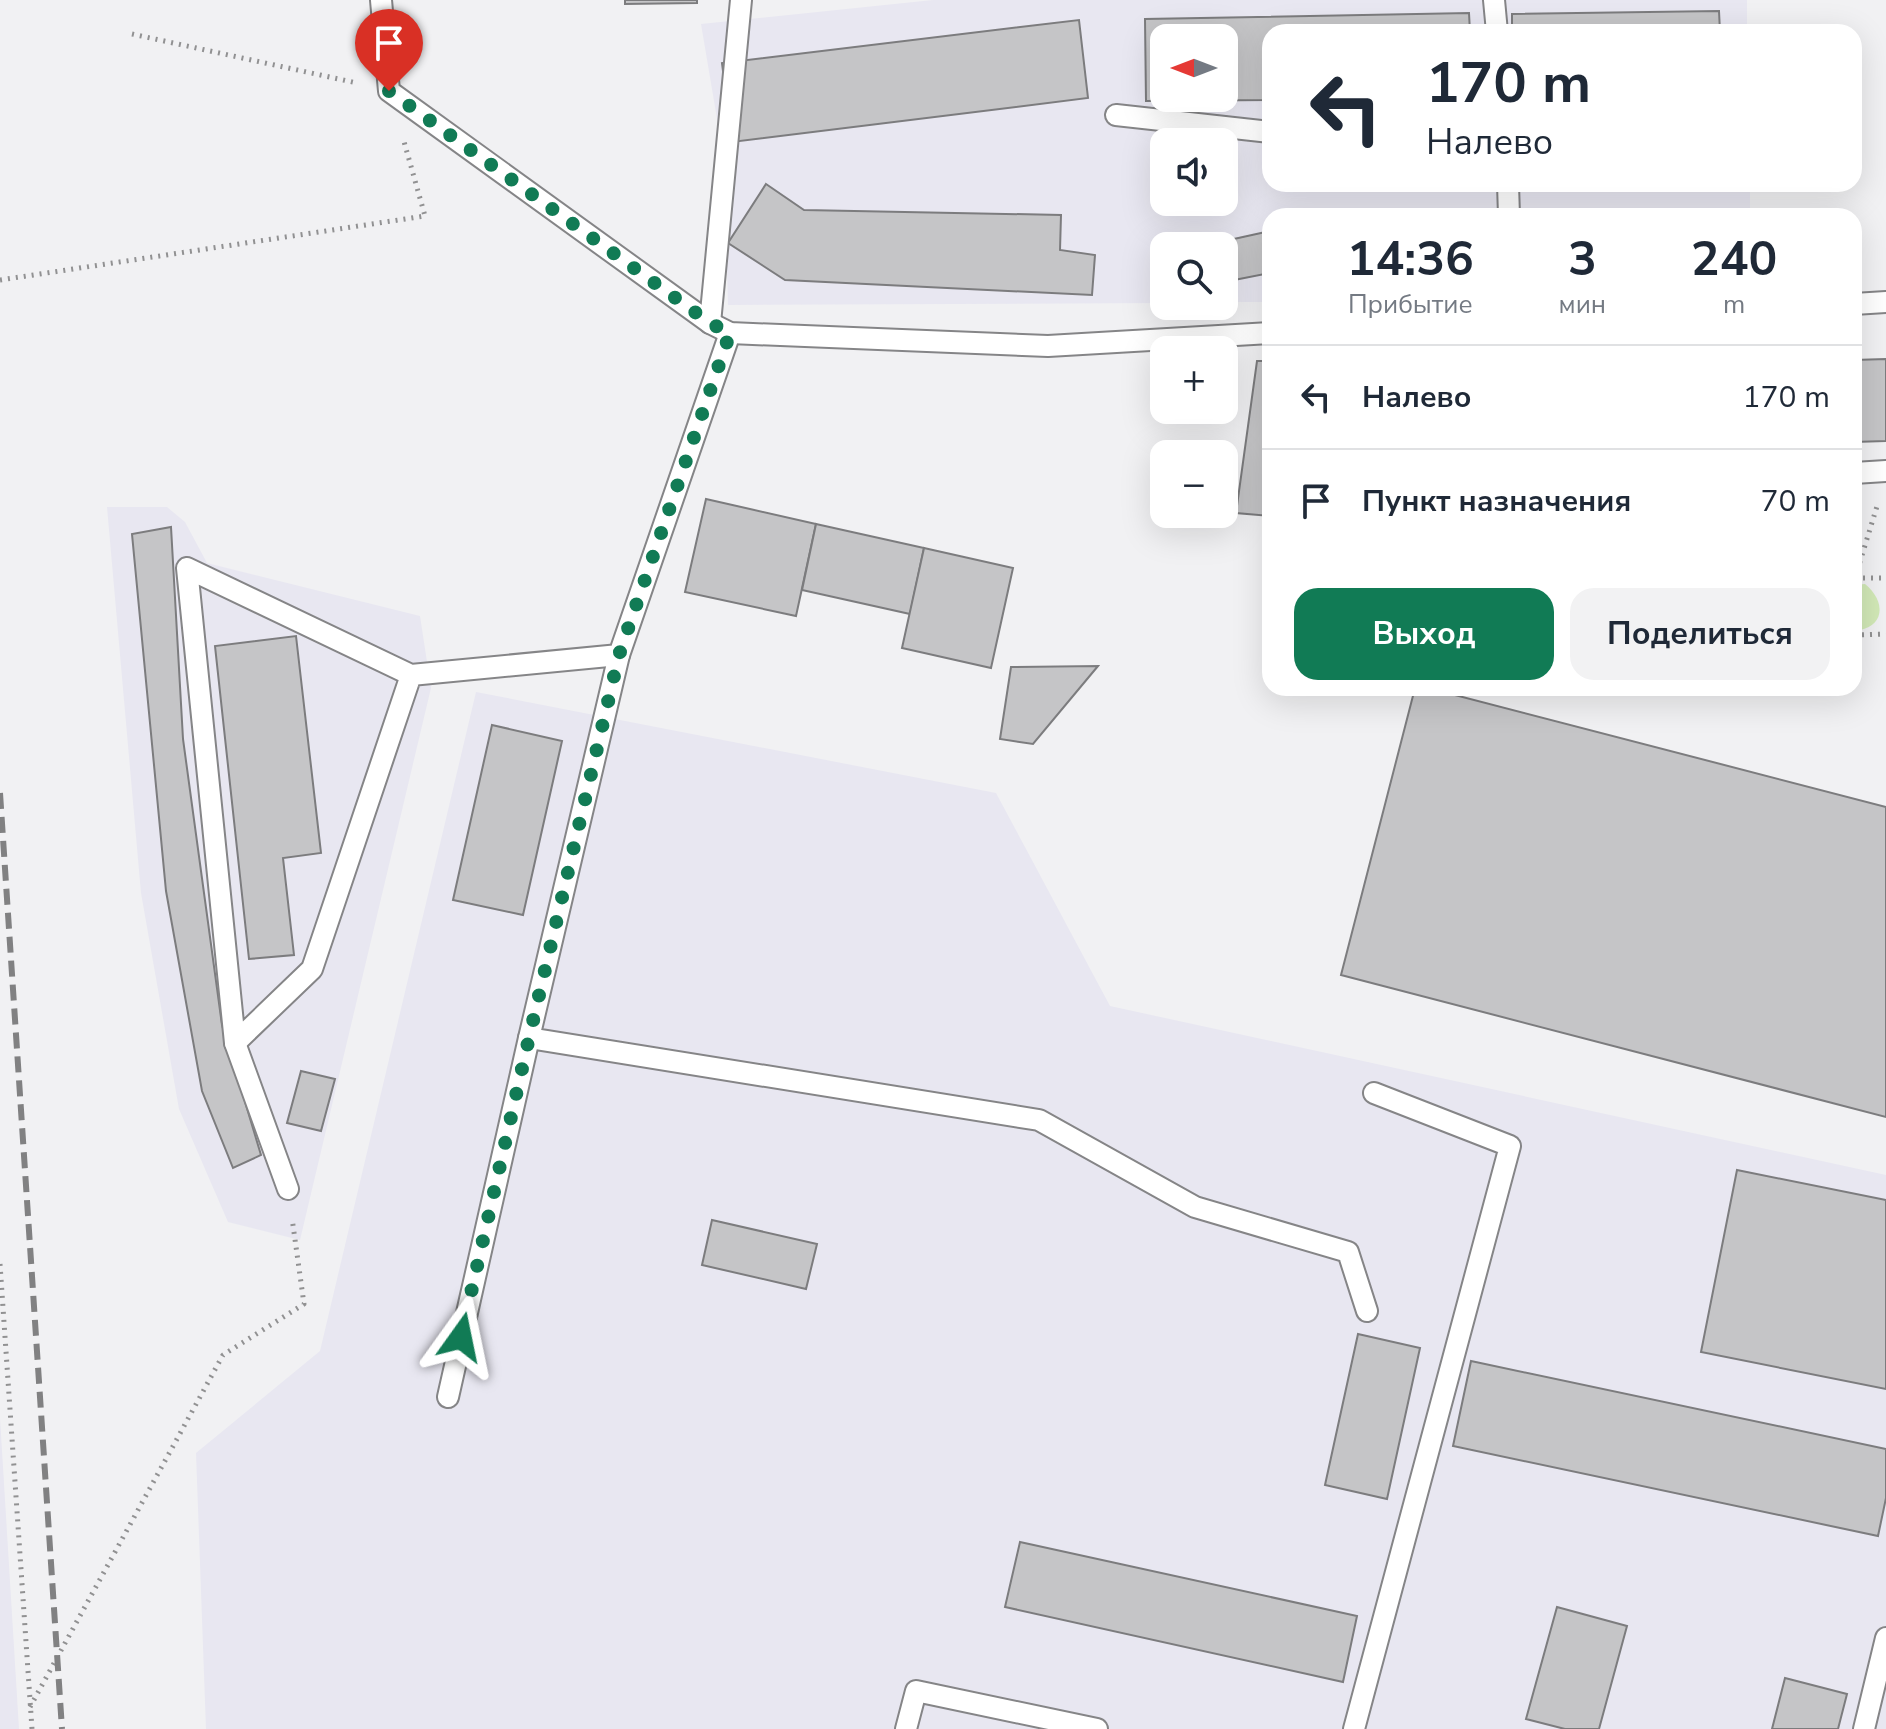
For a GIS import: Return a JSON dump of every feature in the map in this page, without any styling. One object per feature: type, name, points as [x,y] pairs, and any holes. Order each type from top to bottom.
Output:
[{"type":"lane","points":[[381,0],[389,91],[710,323],[730,333],[1048,346],[1262,333]]},
{"type":"lane","points":[[710,323],[741,0]]},
{"type":"lane","points":[[1494,0],[1496,24]]},
{"type":"lane","points":[[1116,115],[1262,131]]},
{"type":"lane","points":[[1862,304],[1886,302]]},
{"type":"lane","points":[[448,1397],[619,655],[730,333]]},
{"type":"lane","points":[[1862,475],[1884,481]]},
{"type":"lane","points":[[288,1189],[235,1043],[187,568],[411,675],[619,655]]},
{"type":"lane","points":[[235,1043],[312,969],[411,675]]},
{"type":"lane","points":[[529,1038],[1039,1120],[1195,1207],[1348,1252],[1367,1311]]},
{"type":"lane","points":[[1354,1729],[1510,1146],[1374,1093]]},
{"type":"lane","points":[[1864,1729],[1886,1638]]},
{"type":"lane","points":[[906,1729],[916,1691],[1097,1729]]},
{"type":"path","points":[[0,280],[425,216],[389,91],[132,34]]},
{"type":"path","points":[[1862,555],[1884,481]]},
{"type":"path","points":[[1862,578],[1886,578]]},
{"type":"path","points":[[1862,635],[1886,634]]},
{"type":"path","points":[[30,1707],[223,1355],[304,1304],[288,1189]]},
{"type":"path","points":[[0,1264],[32,1729]]},
{"type":"shaded area","points":[[933,0],[1747,0],[1747,24],[1262,24],[1262,192],[1750,192],[1750,208],[1262,208],[1262,302],[1238,302],[1238,232],[1150,232],[1150,303],[728,305],[724,160],[701,24]]},
{"type":"shaded area","points":[[107,507],[167,507],[185,522],[207,563],[420,616],[431,688],[300,1240],[228,1222],[179,1109],[141,893]]},
{"type":"shaded area","points":[[476,692],[996,793],[1110,1006],[1886,1175],[1886,1729],[206,1729],[196,1453],[320,1351]]},
{"type":"shaded area","points":[[0,1418],[19,1729],[0,1729]]},
{"type":"green space","points":[[1862,584],[1877,598],[1879,613],[1872,625],[1862,630]]},
{"type":"building","points":[[625,0],[697,0],[697,3],[625,4]]},
{"type":"building","points":[[1719,11],[1720,24],[1512,24],[1512,14]]},
{"type":"building","points":[[1469,13],[1470,24],[1262,24],[1262,100],[1238,100],[1238,24],[1150,24],[1150,101],[1146,101],[1145,19]]},
{"type":"building","points":[[1079,20],[1088,98],[732,142],[722,63]]},
{"type":"building","points":[[766,184],[804,210],[1061,215],[1060,250],[1095,255],[1092,295],[785,280],[728,243]]},
{"type":"building","points":[[1262,233],[1262,275],[1238,279],[1238,238]]},
{"type":"building","points":[[1886,359],[1886,441],[1862,442],[1862,360]]},
{"type":"building","points":[[1257,361],[1262,361],[1262,515],[1238,513]]},
{"type":"building","points":[[706,499],[816,524],[796,616],[685,592]]},
{"type":"building","points":[[816,524],[924,548],[910,614],[802,590]]},
{"type":"building","points":[[171,527],[183,739],[222,1025],[261,1155],[233,1168],[202,1091],[166,891],[132,534]]},
{"type":"building","points":[[924,548],[1013,568],[991,668],[902,648]]},
{"type":"building","points":[[296,636],[321,853],[283,858],[294,955],[249,959],[215,646]]},
{"type":"building","points":[[1098,666],[1033,744],[1000,739],[1011,667]]},
{"type":"building","points":[[1413,696],[1459,696],[1886,807],[1886,1117],[1341,975]]},
{"type":"building","points":[[492,725],[562,741],[523,915],[453,900]]},
{"type":"building","points":[[301,1071],[335,1079],[321,1131],[287,1123]]},
{"type":"building","points":[[1737,1170],[1886,1200],[1886,1389],[1701,1352]]},
{"type":"building","points":[[712,1220],[817,1244],[806,1289],[702,1265]]},
{"type":"building","points":[[1358,1334],[1420,1348],[1387,1499],[1325,1485]]},
{"type":"building","points":[[1471,1361],[1886,1449],[1886,1498],[1878,1536],[1453,1446]]},
{"type":"building","points":[[1020,1542],[1357,1616],[1343,1682],[1005,1607]]},
{"type":"building","points":[[1557,1607],[1627,1626],[1599,1729],[1565,1729],[1526,1719]]},
{"type":"building","points":[[1785,1678],[1847,1694],[1838,1729],[1772,1729]]},
{"type":"railway","points":[[0,793],[62,1729]]},
{"type":"route","points":[[389,91],[710,323],[730,333],[619,655],[461,1337]]}]
